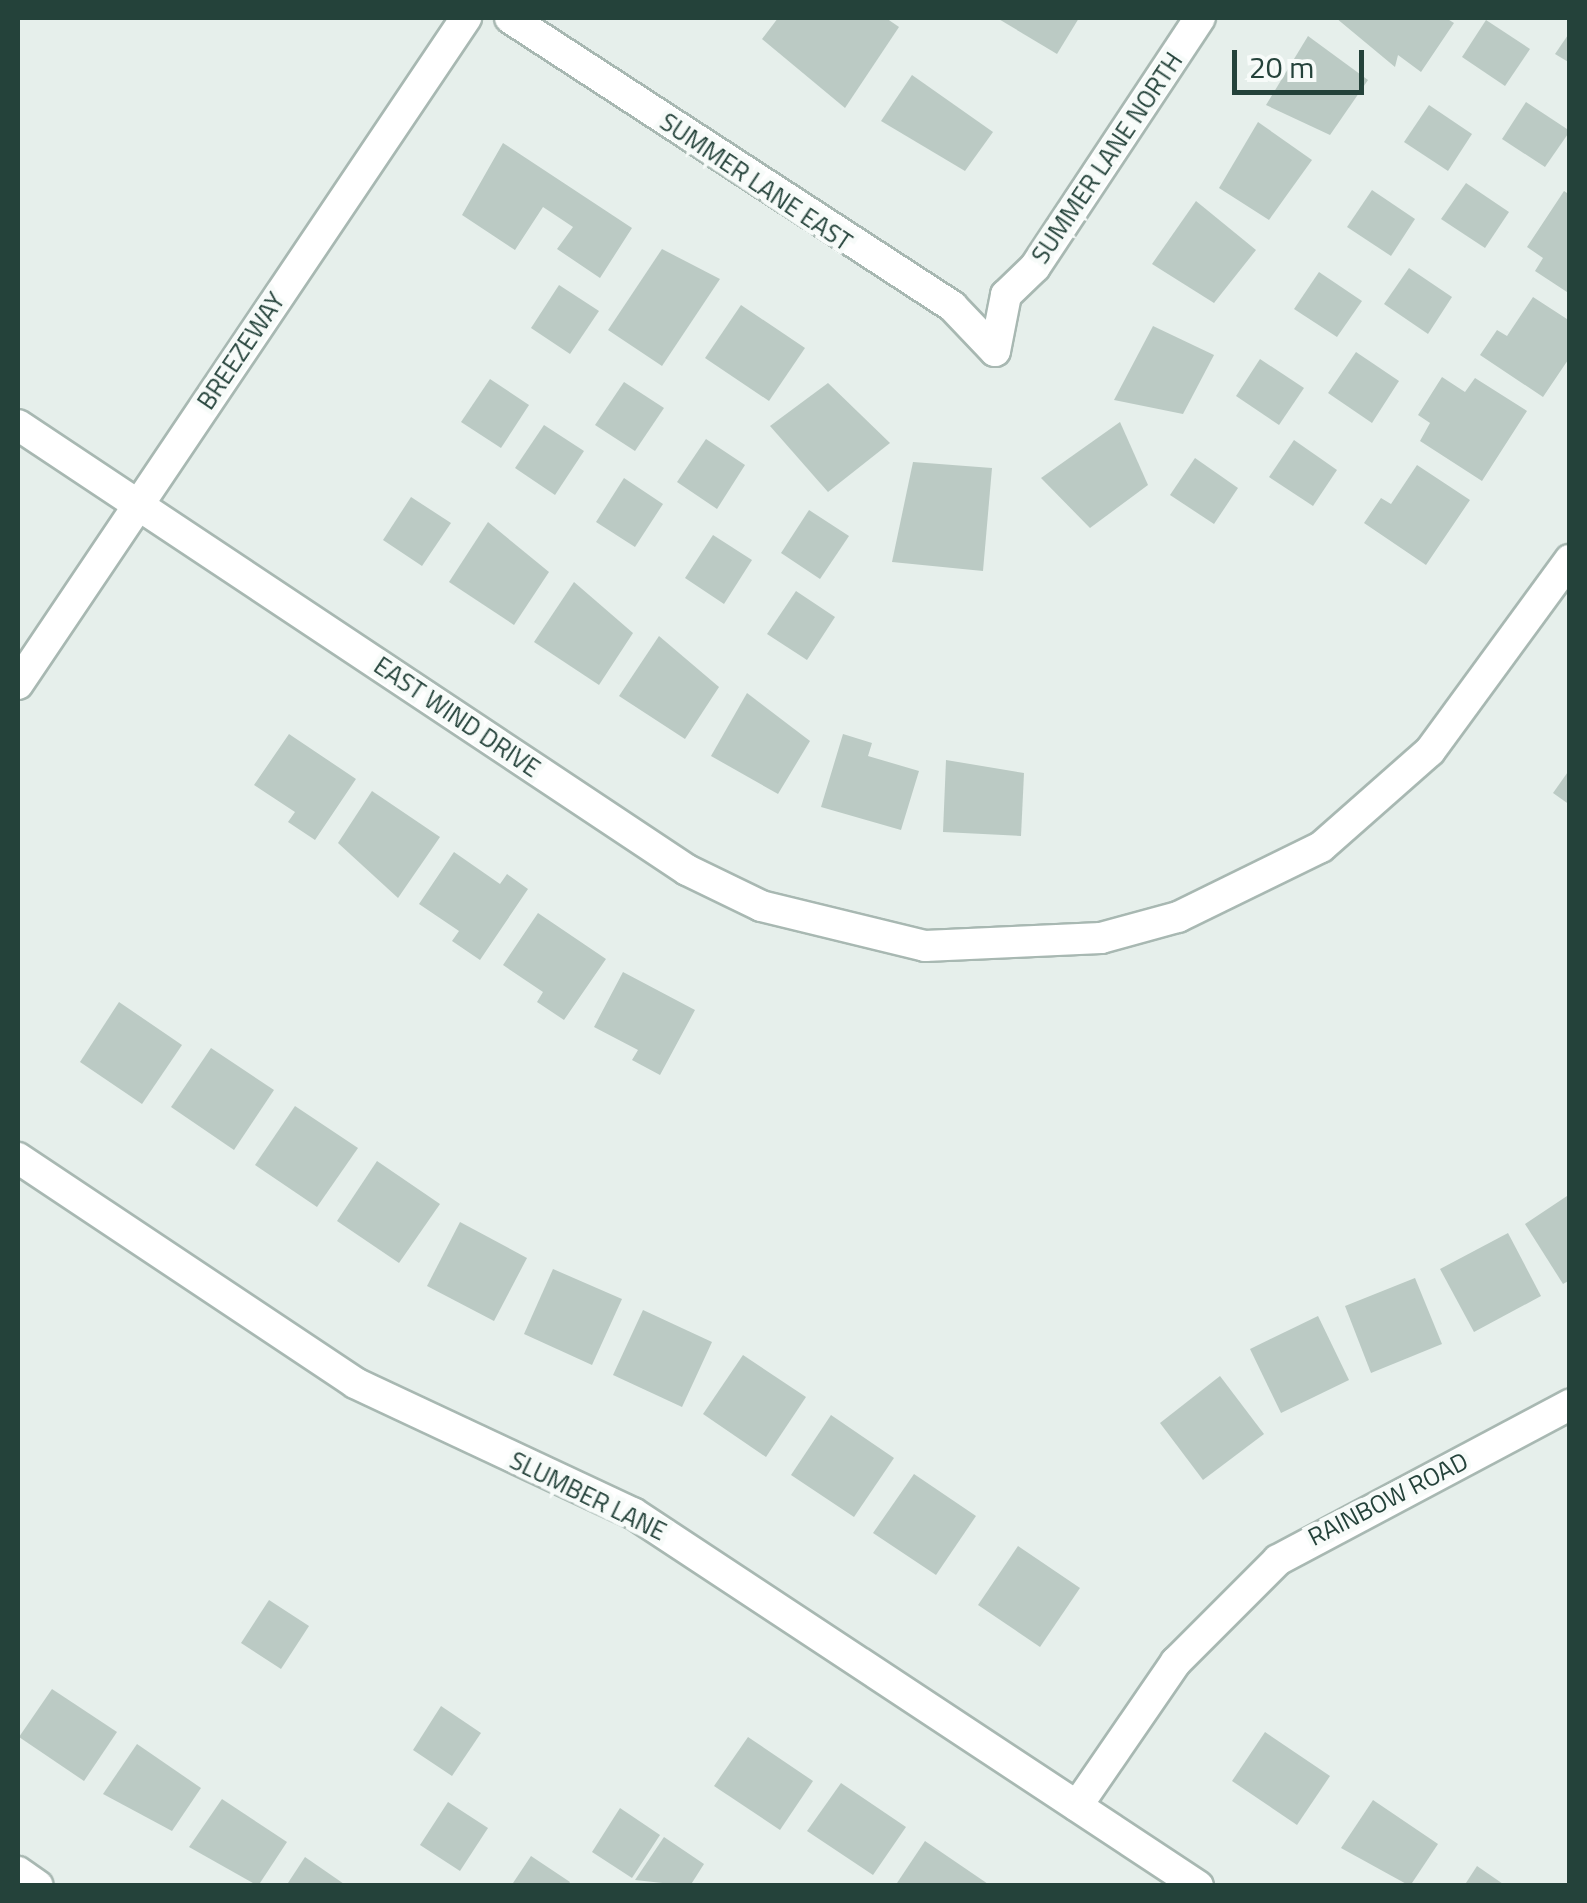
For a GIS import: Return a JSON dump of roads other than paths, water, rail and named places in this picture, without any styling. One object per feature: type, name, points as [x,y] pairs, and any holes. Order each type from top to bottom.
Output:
[{"type":"street","name":"BREEZEWAY","points":[[18,684],[466,18]]},
{"type":"street","name":"SUMMER LANE EAST","points":[[510,18],[952,306],[995,351]]},
{"type":"street","name":"SUMMER LANE NORTH","points":[[995,351],[1006,295],[1035,267],[1200,18]]},
{"type":"street","name":"EAST WIND DRIVE","points":[[18,425],[686,870],[761,906],[925,946],[1101,938],[1178,917],[1320,847],[1430,752],[1570,560]]},
{"type":"street","name":"SLUMBER LANE","points":[[18,1158],[355,1384],[634,1513],[1198,1886]]},
{"type":"street","name":"RAINBOW ROAD","points":[[1077,1806],[1176,1662],[1278,1560],[1570,1406]]},
{"type":"street","points":[[18,1872],[38,1886]]}]
